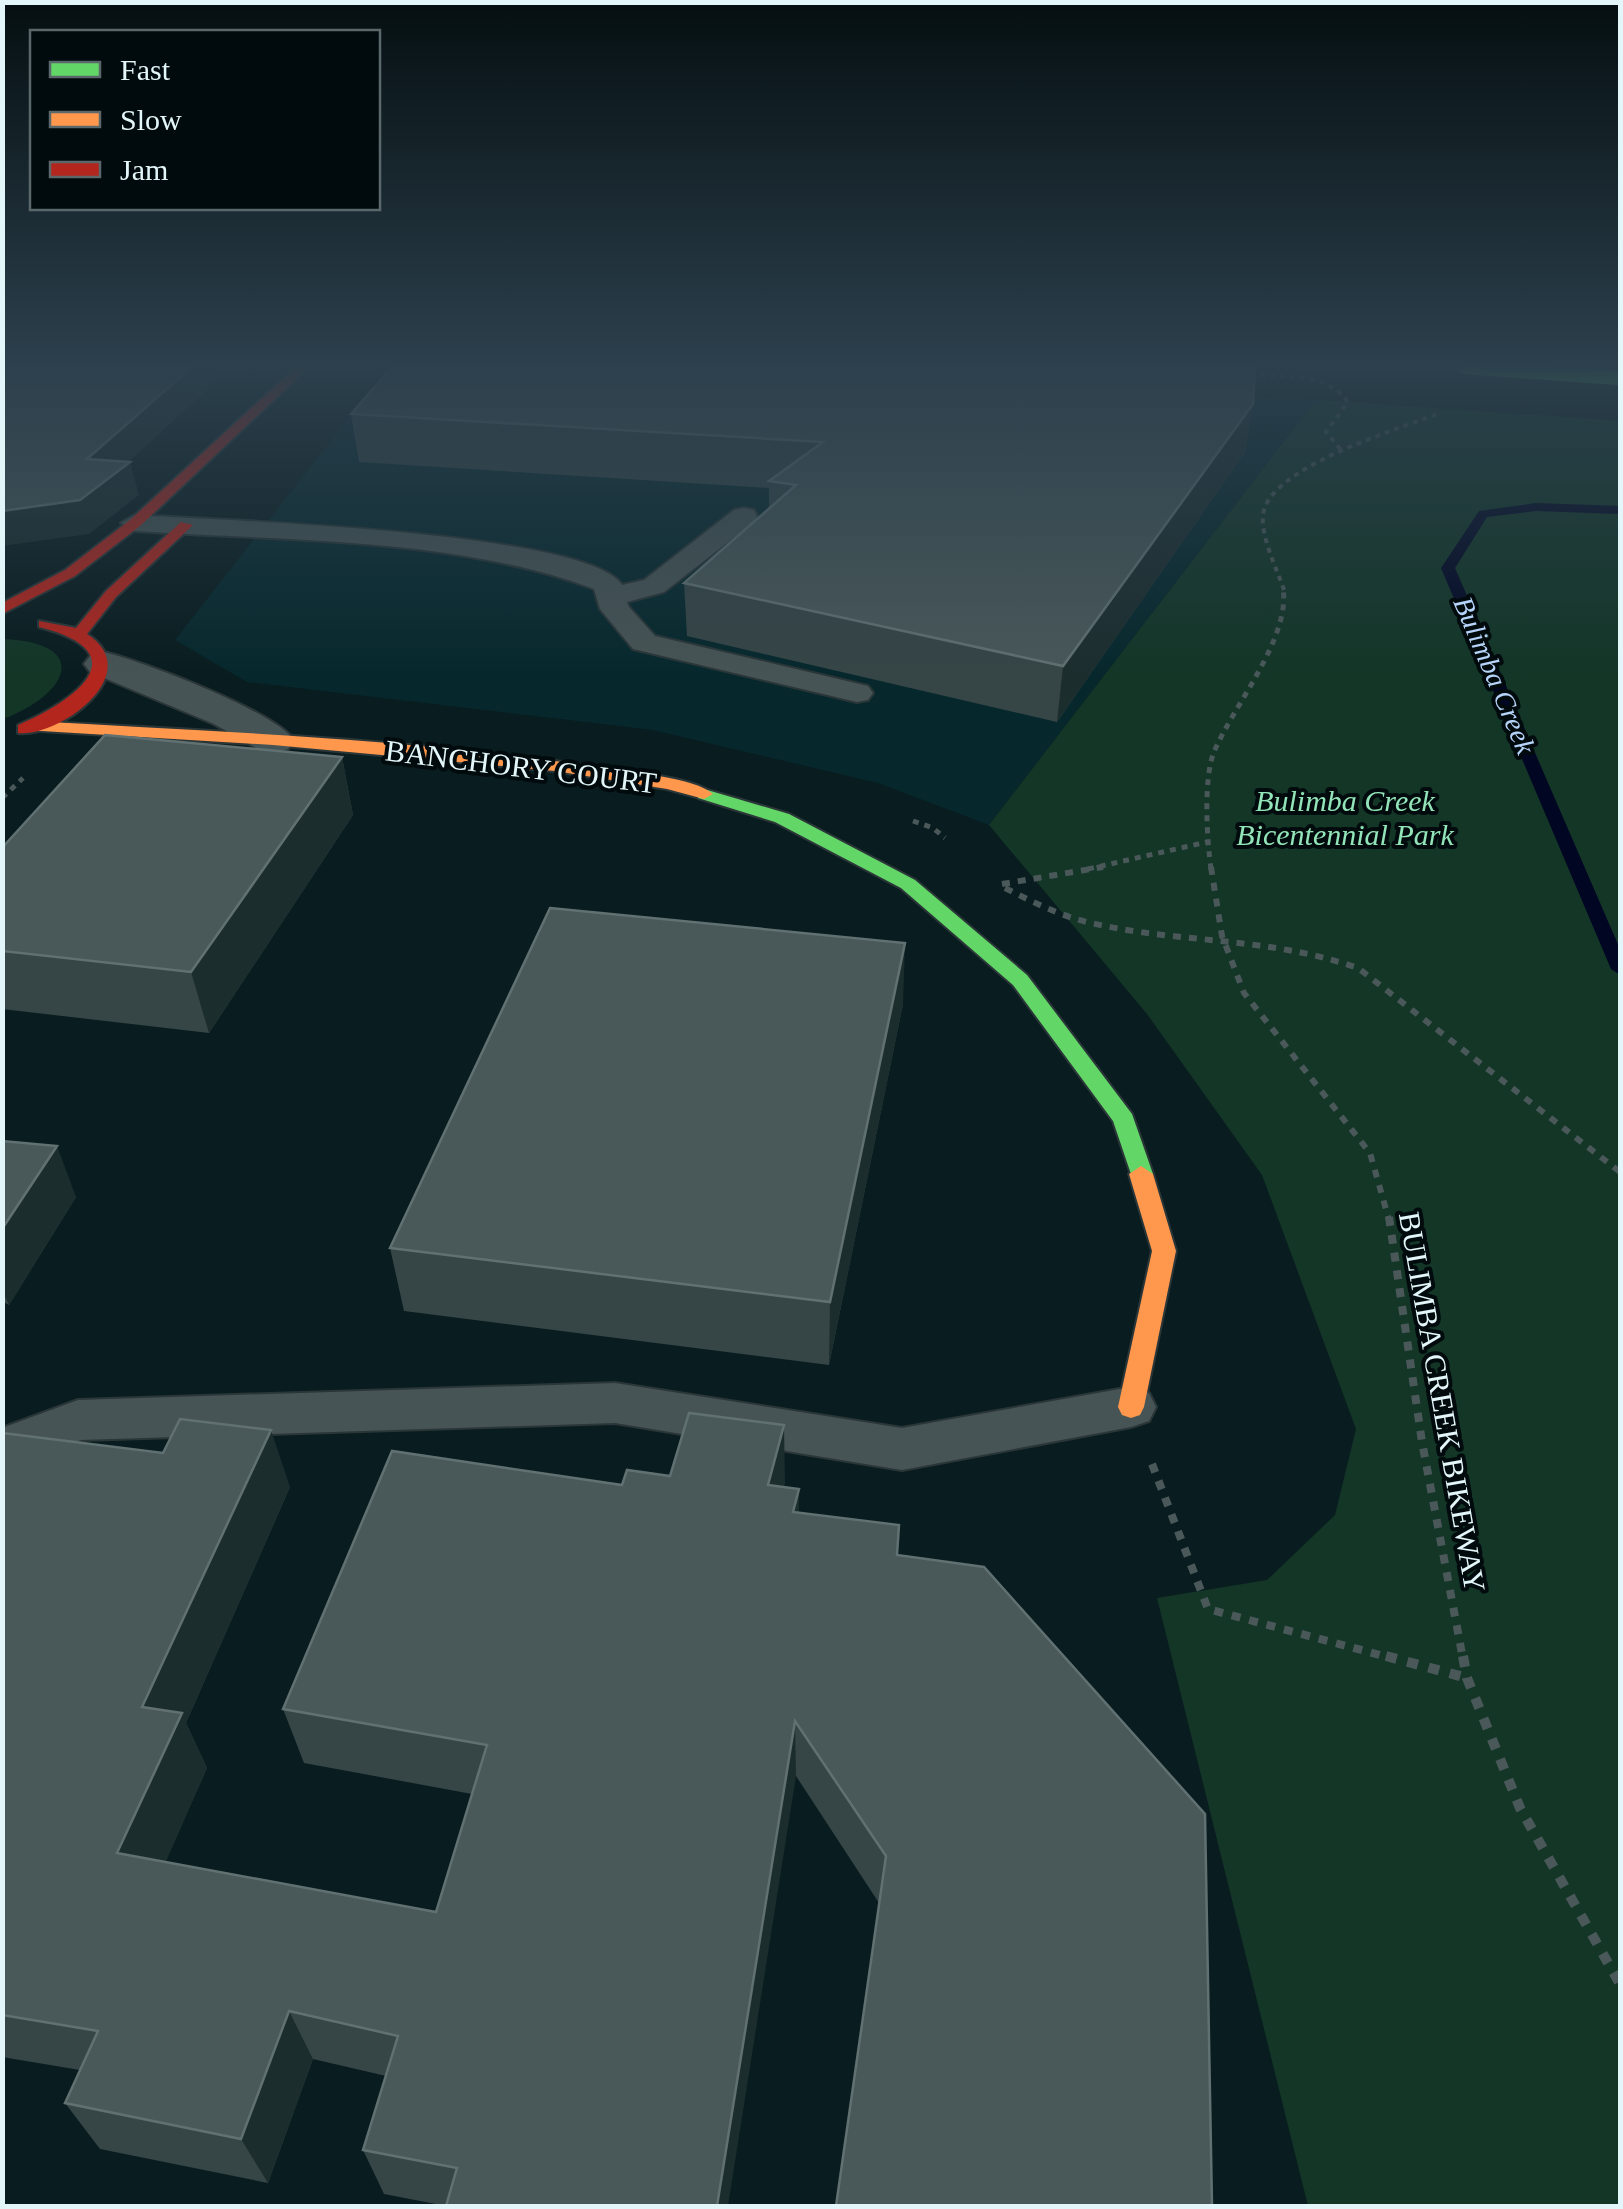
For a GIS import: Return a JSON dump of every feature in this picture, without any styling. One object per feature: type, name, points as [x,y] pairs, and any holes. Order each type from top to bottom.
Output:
[{"type":"main road","points":[[2,610],[70,572],[135,524],[193,470]]},
{"type":"main road","points":[[13,735],[84,697],[98,680],[92,648],[111,594],[212,499]]},
{"type":"main road","points":[[2,622],[54,624],[92,648]]},
{"type":"main road","name":"BANCHORY COURT","points":[[13,735],[140,730],[189,738],[274,740],[555,766],[669,784],[782,818],[908,884],[1020,980],[1124,1118],[1164,1250],[1130,1407]]},
{"type":"street","name":"BANCHORY COURT","points":[[92,648],[274,740]]},
{"type":"lane","points":[[611,597],[654,586],[744,516]]},
{"type":"lane","points":[[135,524],[460,545],[559,566],[607,584],[615,609],[644,643],[857,693]]},
{"type":"lane","points":[[2,1450],[78,1420],[615,1403],[902,1449],[1130,1407]]},
{"type":"path","name":"BULIMBA CREEK BIKEWAY","points":[[1308,470],[1280,486],[1265,504],[1262,520],[1285,593],[1277,632],[1212,756],[1206,842],[1222,936],[1244,993],[1370,1153],[1388,1206],[1422,1442],[1468,1678],[1520,1808],[1620,1984]]},
{"type":"path","points":[[1000,884],[1108,866],[1206,842]]},
{"type":"path","points":[[1222,936],[1328,955],[1358,968],[1620,1172]]},
{"type":"path","points":[[1130,1407],[1208,1609],[1468,1678]]},
{"type":"shaded area","points":[[308,470],[1262,470],[989,825],[878,783],[653,730],[247,682],[175,640]]},
{"type":"green space","name":"Bulimba Creek Bicentennial Park","points":[[1262,470],[1620,470],[1620,2206],[1308,2206],[1157,1598],[1267,1580],[1335,1515],[1356,1429],[1262,1175],[1147,1014],[989,825]]},
{"type":"green space","points":[[3,639],[50,650],[60,660],[61,671],[43,697],[3,719]]},
{"type":"building","points":[[2,470],[119,470],[80,500],[2,511]]},
{"type":"building","points":[[784,470],[1205,470],[1063,666],[684,583],[796,485],[769,481]]},
{"type":"building","points":[[105,735],[342,757],[191,972],[2,951],[2,848]]},
{"type":"building","points":[[550,908],[905,943],[830,1302],[390,1248]]},
{"type":"building","points":[[2,1141],[57,1146],[2,1229]]},
{"type":"building","points":[[689,1413],[784,1425],[768,1485],[799,1489],[793,1512],[899,1525],[897,1555],[984,1567],[1205,1814],[1212,2206],[836,2206],[886,1856],[795,1721],[717,2206],[446,2206],[457,2168],[363,2150],[398,2036],[289,2011],[241,2139],[65,2103],[98,2031],[2,2015],[2,1433],[163,1453],[180,1419],[271,1430],[142,1707],[182,1713],[117,1853],[436,1912],[487,1745],[283,1709],[392,1451],[622,1485],[627,1470],[670,1476]]},
{"type":"waterway","name":"Bulimba Creek","points":[[1620,510],[1536,507],[1483,514],[1448,568],[1620,969]]},
{"type":"traffic: fast","points":[[704,794],[782,818],[908,884],[1020,980],[1124,1119],[1141,1174]]},
{"type":"traffic: slow","points":[[31,726],[273,740],[555,766],[669,784],[704,794]]},
{"type":"traffic: slow","points":[[1131,1407],[1164,1251],[1141,1174]]},
{"type":"traffic: jam","points":[[2,609],[70,573],[135,523],[192,470]]},
{"type":"traffic: jam","points":[[80,633],[111,594],[186,525]]},
{"type":"traffic: jam","points":[[24,729],[74,705],[94,686],[101,673],[102,661],[88,641],[45,624]]}]
